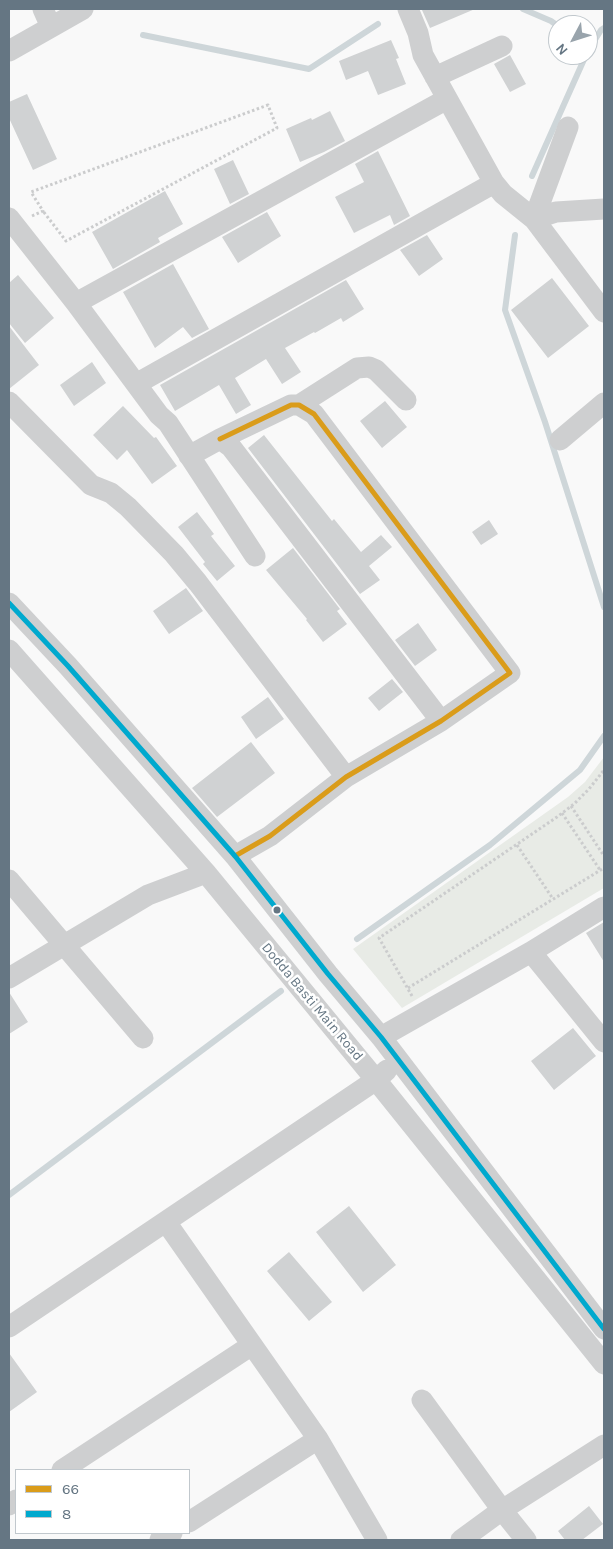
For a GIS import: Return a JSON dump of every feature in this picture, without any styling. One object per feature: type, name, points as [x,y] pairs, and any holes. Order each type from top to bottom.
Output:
[{"type":"street","points":[[9,51],[47,18],[83,9]]},
{"type":"street","points":[[408,9],[418,32],[423,55],[494,183],[503,194],[534,219],[604,312]]},
{"type":"street","points":[[435,77],[502,46]]},
{"type":"street","points":[[76,303],[448,99]]},
{"type":"street","points":[[534,219],[568,127]]},
{"type":"street","points":[[136,384],[494,183]]},
{"type":"street","points":[[534,219],[556,212],[604,208]]},
{"type":"street","points":[[11,221],[76,303],[158,415],[168,423],[255,556]]},
{"type":"street","points":[[299,405],[357,368],[369,367],[376,370],[406,400]]},
{"type":"street","points":[[9,402],[91,485],[111,492],[174,554],[346,777]]},
{"type":"street","points":[[560,440],[604,403]]},
{"type":"street","points":[[189,456],[291,405],[299,405],[314,414],[510,673],[441,721],[346,777],[270,836],[235,856]]},
{"type":"street","points":[[220,439],[232,447],[441,721]]},
{"type":"street","points":[[9,603],[235,856],[328,974],[381,1037],[604,1329]]},
{"type":"street","name":"Dodda Basti Main Road","points":[[9,650],[206,873],[376,1080],[604,1364]]},
{"type":"street","points":[[9,978],[148,895],[206,873]]},
{"type":"street","points":[[9,880],[143,1038]]},
{"type":"street","points":[[381,1037],[531,952],[604,907]]},
{"type":"street","points":[[531,952],[601,1032]]},
{"type":"street","points":[[9,1327],[376,1080],[398,1061]]},
{"type":"street","points":[[166,1222],[318,1439],[377,1540]]},
{"type":"street","points":[[64,1469],[252,1345]]},
{"type":"street","points":[[422,1400],[526,1540]]},
{"type":"street","points":[[190,1521],[318,1439]]},
{"type":"street","points":[[461,1540],[502,1510],[604,1445]]},
{"type":"path","points":[[268,105],[276,128],[66,241],[43,211],[31,192],[268,105]]},
{"type":"path","points":[[11,221],[43,211]]},
{"type":"path","points":[[562,814],[602,869],[408,988],[380,938],[562,814],[589,789],[604,770]]},
{"type":"path","points":[[571,806],[604,856]]},
{"type":"path","points":[[517,845],[553,899]]},
{"type":"shaded area","points":[[604,757],[604,888],[402,1008],[353,949],[568,797],[585,782]]},
{"type":"building","points":[[475,9],[430,28],[422,10]]},
{"type":"building","points":[[391,40],[399,58],[396,59],[406,84],[378,95],[368,71],[346,80],[339,61]]},
{"type":"building","points":[[510,55],[526,84],[510,92],[494,64]]},
{"type":"building","points":[[27,94],[57,159],[33,170],[9,118],[9,102]]},
{"type":"building","points":[[330,111],[345,141],[300,162],[286,129],[311,118],[312,120]]},
{"type":"building","points":[[378,151],[410,216],[394,225],[390,215],[354,233],[335,197],[364,182],[355,164]]},
{"type":"building","points":[[233,160],[249,194],[230,204],[214,169]]},
{"type":"building","points":[[165,191],[183,224],[158,238],[160,242],[113,269],[92,232]]},
{"type":"building","points":[[267,212],[281,236],[238,263],[222,237]]},
{"type":"building","points":[[427,235],[443,259],[419,276],[400,250]]},
{"type":"building","points":[[173,264],[209,329],[192,338],[183,327],[155,348],[123,292]]},
{"type":"building","points":[[18,275],[54,318],[25,343],[9,323],[9,283]]},
{"type":"building","points":[[552,278],[589,326],[548,358],[511,310]]},
{"type":"building","points":[[346,280],[364,309],[343,322],[341,318],[285,348],[301,372],[282,384],[266,359],[235,378],[251,405],[236,414],[219,385],[175,411],[160,385]]},
{"type":"building","points":[[9,326],[39,365],[9,389]]},
{"type":"building","points":[[92,362],[106,383],[74,406],[60,385]]},
{"type":"building","points":[[385,401],[407,427],[382,448],[360,421]]},
{"type":"building","points":[[123,406],[154,438],[156,437],[177,466],[152,484],[127,450],[117,460],[93,435]]},
{"type":"building","points":[[264,435],[332,521],[334,519],[361,552],[381,535],[392,547],[369,566],[380,580],[360,594],[248,448]]},
{"type":"building","points":[[197,512],[214,534],[211,536],[235,566],[217,581],[178,527]]},
{"type":"building","points":[[489,520],[498,534],[481,545],[472,532]]},
{"type":"building","points":[[293,548],[340,609],[337,611],[347,624],[323,642],[307,619],[266,570]]},
{"type":"building","points":[[186,588],[203,611],[169,634],[153,611]]},
{"type":"building","points":[[418,623],[437,650],[415,666],[395,640]]},
{"type":"building","points":[[392,679],[403,692],[379,711],[368,698]]},
{"type":"building","points":[[268,697],[284,719],[256,739],[241,717]]},
{"type":"building","points":[[251,742],[275,773],[217,817],[192,788]]},
{"type":"building","points":[[604,922],[604,962],[586,933]]},
{"type":"building","points":[[9,992],[28,1022],[9,1034]]},
{"type":"building","points":[[573,1028],[596,1056],[554,1090],[531,1061]]},
{"type":"building","points":[[349,1206],[396,1265],[363,1292],[316,1232]]},
{"type":"building","points":[[289,1252],[332,1302],[309,1321],[267,1271]]},
{"type":"building","points":[[9,1353],[37,1392],[9,1412]]},
{"type":"building","points":[[589,1506],[603,1524],[582,1540],[565,1540],[558,1531]]},
{"type":"waterway","points":[[523,9],[548,20]]},
{"type":"waterway","points":[[143,35],[309,69],[378,24]]},
{"type":"waterway","points":[[598,35],[604,28]]},
{"type":"waterway","points":[[532,176],[582,65]]},
{"type":"waterway","points":[[515,235],[505,310],[545,422],[604,607]]},
{"type":"waterway","points":[[357,939],[490,845],[580,770],[604,736]]},
{"type":"waterway","points":[[9,1195],[281,991]]},
{"type":"transit line","name":"66","points":[[220,439],[291,405],[299,405],[314,414],[510,673],[441,721],[346,777],[270,836],[235,856]]},
{"type":"transit line","name":"8","points":[[9,603],[68,666],[235,856],[328,974],[381,1037],[604,1329]]}]
